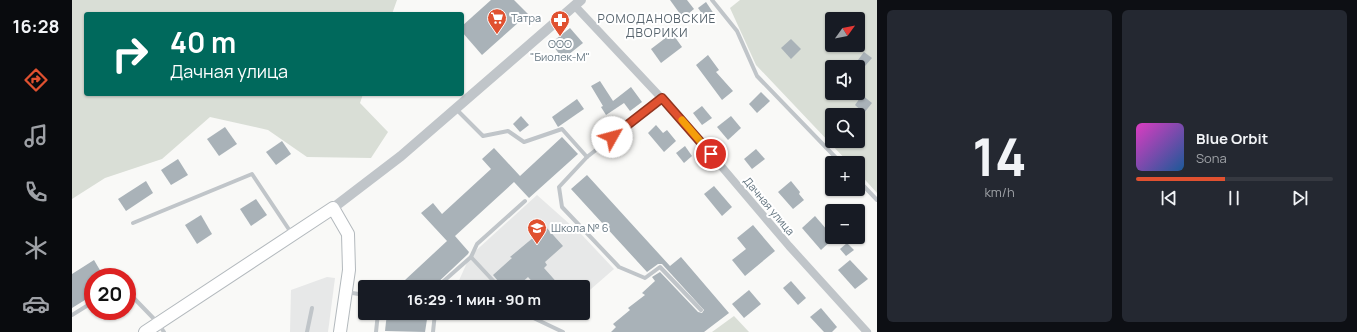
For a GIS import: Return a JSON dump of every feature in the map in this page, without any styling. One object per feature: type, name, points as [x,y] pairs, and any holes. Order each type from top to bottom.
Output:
[{"type":"main road","points":[[145,332],[161,328],[292,234],[333,208],[348,234],[349,270],[340,332]]},
{"type":"street","name":"Дачная улица","points":[[578,3],[789,246],[867,332]]},
{"type":"street","points":[[333,208],[400,156],[578,3]]},
{"type":"lane","points":[[712,0],[737,31],[757,76],[834,156]]},
{"type":"lane","points":[[662,98],[587,157],[560,187],[562,207],[619,268],[645,278],[660,267],[701,310]]},
{"type":"lane","points":[[456,108],[483,136],[508,131],[524,142],[562,129],[587,157]]},
{"type":"lane","points":[[133,223],[252,174],[292,234]]},
{"type":"lane","points":[[865,187],[877,200]]},
{"type":"lane","points":[[446,280],[471,257],[477,244],[525,201]]},
{"type":"lane","points":[[471,257],[492,280]]},
{"type":"lane","points":[[346,292],[358,294]]},
{"type":"lane","points":[[136,301],[161,328]]},
{"type":"lane","points":[[72,315],[84,308]]},
{"type":"lane","points":[[307,332],[312,308]]},
{"type":"lane","points":[[376,332],[377,320]]},
{"type":"lane","points":[[434,332],[435,320]]},
{"type":"lane","points":[[538,320],[563,332]]},
{"type":"shaded area","points":[[72,0],[397,0],[393,12],[84,12],[84,96],[362,96],[360,103],[388,132],[371,158],[307,157],[268,130],[210,117],[162,159],[105,178],[72,199]]},
{"type":"shaded area","name":"РОМОДАНОВСКИЕ ДВОРИКИ","points":[[740,0],[877,0],[877,193],[865,180],[865,156],[842,156],[835,148],[865,148],[865,108],[825,108],[825,138],[756,65],[730,8]]},
{"type":"shaded area","name":"Школа № 6","points":[[537,195],[582,235],[614,269],[590,290],[590,280],[459,280],[470,256]]},
{"type":"shaded area","points":[[327,277],[335,278],[328,332],[290,332],[291,290]]},
{"type":"shaded area","points":[[734,316],[749,332],[712,332]]},
{"type":"building","points":[[491,0],[514,0],[528,14],[482,55],[464,34],[464,24]]},
{"type":"building","points":[[670,0],[687,0],[694,9],[683,18]]},
{"type":"building","points":[[706,2],[714,14],[706,19],[698,8]]},
{"type":"building","points":[[570,28],[583,43],[563,59],[551,43]]},
{"type":"building","points":[[672,33],[682,47],[661,63],[651,49]]},
{"type":"building","points":[[791,39],[801,49],[791,59],[781,48]]},
{"type":"building","points":[[864,52],[872,58],[865,66],[865,60],[858,60]]},
{"type":"building","points":[[708,55],[719,70],[716,72],[733,91],[722,100],[696,65]]},
{"type":"building","points":[[600,81],[613,101],[631,87],[642,102],[630,111],[624,103],[606,115],[601,107],[603,106],[591,86]]},
{"type":"building","points":[[761,92],[770,101],[757,113],[749,104]]},
{"type":"building","points":[[865,97],[872,103],[865,112],[865,108],[858,108],[855,105],[858,100],[865,100]]},
{"type":"building","points":[[577,99],[584,109],[558,127],[552,117]]},
{"type":"building","points":[[702,106],[712,118],[702,125],[693,113]]},
{"type":"building","points":[[521,116],[529,125],[520,132],[513,124]]},
{"type":"building","points":[[731,116],[741,128],[728,140],[717,127]]},
{"type":"building","points":[[656,125],[663,133],[667,130],[676,141],[664,152],[648,133]]},
{"type":"building","points":[[225,127],[237,144],[219,156],[207,139]]},
{"type":"building","points":[[562,137],[578,154],[529,198],[514,182],[455,236],[469,252],[440,280],[405,280],[447,241],[421,213],[433,203],[442,214],[491,169],[482,159],[494,148],[520,176]]},
{"type":"building","points":[[282,141],[291,154],[276,165],[266,152]]},
{"type":"building","points":[[685,146],[692,156],[684,163],[676,153]]},
{"type":"building","points":[[756,149],[765,159],[752,169],[744,159]]},
{"type":"building","points":[[178,159],[188,175],[171,185],[161,170]]},
{"type":"building","points":[[587,175],[670,266],[681,257],[729,313],[704,332],[611,332],[616,327],[613,324],[630,310],[628,308],[645,295],[642,293],[655,281],[652,277],[660,272],[698,312],[702,313],[704,310],[662,264],[658,264],[647,272],[571,189]]},
{"type":"building","points":[[146,181],[153,193],[126,211],[118,199]]},
{"type":"building","points":[[791,181],[800,192],[799,194],[804,200],[793,209],[778,192]]},
{"type":"building","points":[[714,186],[732,207],[722,216],[704,194]]},
{"type":"building","points":[[256,199],[267,215],[251,226],[240,209]]},
{"type":"building","points":[[201,215],[212,234],[197,244],[185,225]]},
{"type":"building","points":[[815,216],[825,228],[825,244],[828,244],[821,250],[802,228]]},
{"type":"building","points":[[753,225],[775,251],[745,276],[732,260],[746,249],[737,238]]},
{"type":"building","points":[[546,227],[563,246],[545,262],[547,265],[544,268],[555,280],[531,280],[528,277],[525,280],[497,280],[493,275],[512,258],[510,257]]},
{"type":"building","points":[[848,244],[854,250],[846,256],[840,249]]},
{"type":"building","points":[[94,260],[99,268],[84,268],[84,301],[72,308],[72,274]]},
{"type":"building","points":[[850,260],[868,279],[855,289],[838,270]]},
{"type":"building","points":[[791,281],[806,298],[798,305],[783,288]]},
{"type":"building","points":[[749,290],[761,304],[744,318],[732,304]]},
{"type":"building","points":[[821,308],[837,327],[832,332],[824,332],[810,317]]},
{"type":"building","points":[[386,320],[427,320],[425,332],[385,331]]},
{"type":"slow traffic","points":[[682,120],[700,141]]},
{"type":"place","name":"Татра","points":[[497,35]]},
{"type":"place","name":"ООО \"Биолек-М\"","points":[[560,37]]},
{"type":"place","name":"Школа № 6","points":[[537,245]]},
{"type":"district","name":"РОМОДАНОВСКИЕ ДВОРИКИ","points":[[657,26]]},
{"type":"route","points":[[612,137],[662,98],[711,154]]}]
